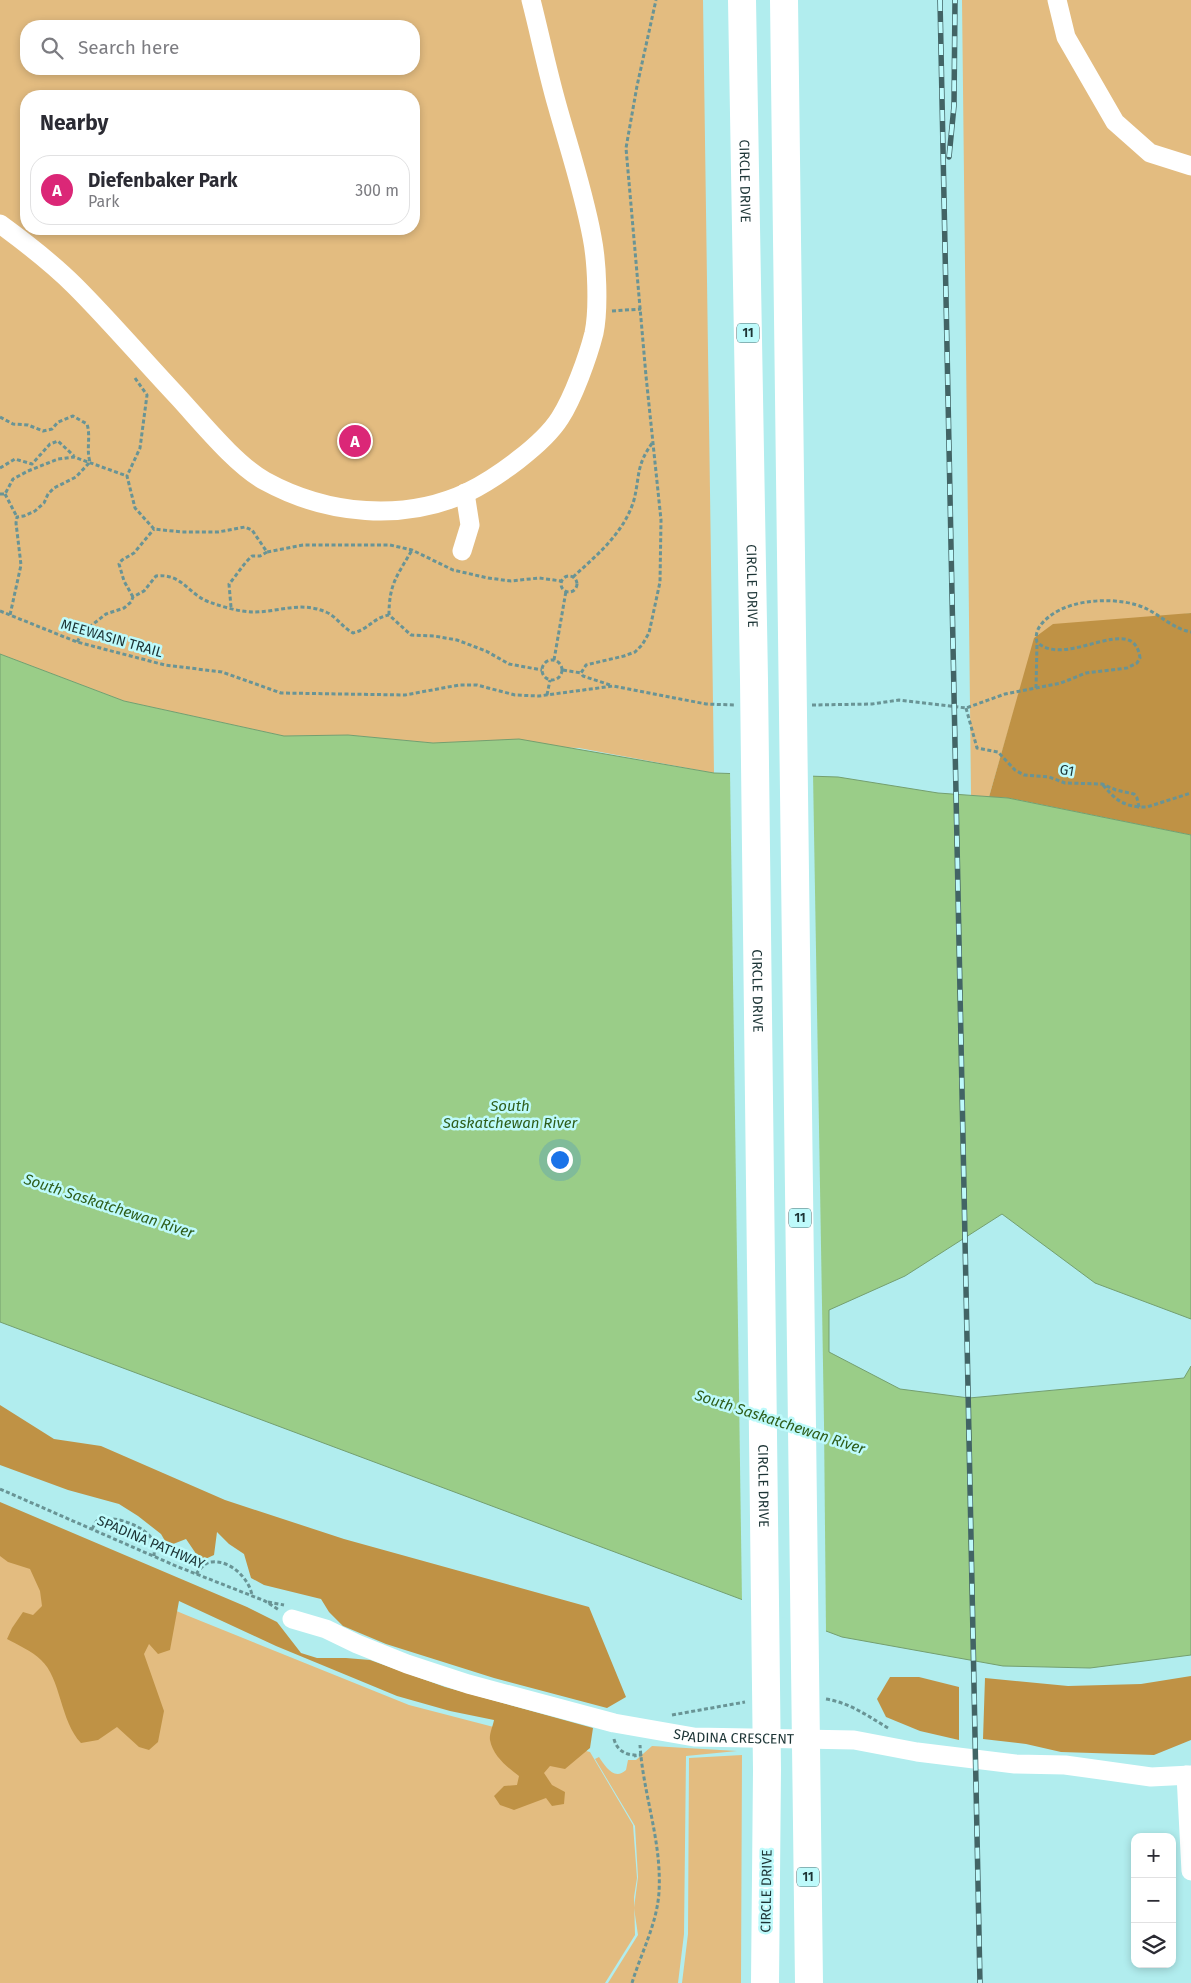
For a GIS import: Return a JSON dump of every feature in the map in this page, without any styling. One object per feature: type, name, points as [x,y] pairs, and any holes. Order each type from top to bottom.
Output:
[{"type":"highway","name":"CIRCLE DRIVE","points":[[742,0],[753,667],[767,1770],[765,1983]]},
{"type":"highway","name":"11","points":[[784,0],[809,1983]]},
{"type":"street","points":[[0,224],[35,250],[74,284],[224,447],[263,480],[322,503],[355,510],[389,511],[422,507],[451,499],[485,484],[538,444],[560,420],[573,395],[594,332],[596,287],[593,238],[551,83],[531,0]]},
{"type":"street","points":[[1057,0],[1066,36],[1115,122],[1150,153],[1191,166]]},
{"type":"street","points":[[462,551],[470,525],[465,493]]},
{"type":"street","name":"SPADINA CRESCENT","points":[[292,1619],[326,1629],[407,1664],[468,1684],[614,1724],[642,1729],[694,1737],[854,1740],[917,1752],[976,1760],[1015,1764],[1066,1765],[1151,1777],[1188,1775]]},
{"type":"street","points":[[1188,1775],[1191,1872]]},
{"type":"path","points":[[581,673],[586,665],[624,656],[635,652],[642,645],[649,633],[660,582],[661,520],[626,148],[637,86],[656,0]]},
{"type":"path","points":[[596,311],[641,309]]},
{"type":"path","points":[[130,372],[147,395],[140,448],[127,476],[135,508],[154,529],[182,532],[218,532],[245,527],[252,530],[267,552]]},
{"type":"path","points":[[0,418],[14,424],[28,425],[43,431],[73,416],[80,419],[87,424],[90,434],[87,452],[90,462]]},
{"type":"path","points":[[0,468],[15,459],[32,464],[38,460],[42,450],[58,441],[74,457]]},
{"type":"path","points":[[573,577],[616,535],[634,500],[637,477],[644,454],[653,442]]},
{"type":"path","points":[[10,615],[21,565],[17,517],[2,494],[13,479],[58,459],[74,457],[127,476]]},
{"type":"path","points":[[17,517],[35,511],[44,503],[48,494],[54,488],[76,477],[90,462]]},
{"type":"path","points":[[134,597],[124,581],[119,564],[134,553],[154,529]]},
{"type":"path","points":[[231,607],[229,584],[240,571],[243,564],[252,556],[260,556],[267,552],[303,546],[390,545],[412,550],[453,570],[479,576],[511,581],[539,578],[561,581]]},
{"type":"path","points":[[389,615],[391,587],[412,550]]},
{"type":"path","points":[[78,642],[83,632],[106,614],[124,608],[134,597],[144,591],[156,576],[163,575],[182,582],[193,594],[209,602],[231,607],[242,612],[304,607],[327,612],[345,629],[354,633],[361,631],[378,617],[389,615]]},
{"type":"path","points":[[566,576],[573,577],[577,582],[576,587],[572,592],[566,591],[561,586],[561,581],[566,576]]},
{"type":"path","points":[[554,660],[566,591]]},
{"type":"path","name":"MEEWASIN TRAIL","points":[[0,611],[78,642],[165,665],[222,672]]},
{"type":"path","points":[[389,615],[410,635],[434,636],[457,640],[510,664],[542,670]]},
{"type":"path","points":[[1036,688],[1037,642]]},
{"type":"path","points":[[554,660],[560,664],[562,670],[558,679],[550,680],[544,676],[542,670],[546,662],[554,660]]},
{"type":"path","points":[[562,670],[581,673],[588,678],[613,686]]},
{"type":"path","points":[[547,695],[550,680]]},
{"type":"path","name":"G1","points":[[966,708],[977,748],[998,752],[1015,770],[1024,774],[1065,783],[1102,784],[1116,790],[1134,794],[1139,807]]},
{"type":"path","points":[[1102,784],[1114,798],[1127,806],[1147,807],[1191,793]]},
{"type":"path","name":"SPADINA PATHWAY","points":[[0,1489],[196,1574],[265,1601],[292,1619]]},
{"type":"path","points":[[92,1529],[96,1521],[100,1520],[116,1519],[130,1524],[148,1533],[154,1543],[154,1556]]},
{"type":"path","points":[[196,1574],[202,1566],[212,1562],[226,1565],[238,1571],[250,1585],[253,1596]]},
{"type":"path","points":[[824,1699],[835,1700],[857,1709],[895,1731]]},
{"type":"path","points":[[665,1715],[752,1702]]},
{"type":"path","points":[[614,1724],[612,1733],[620,1751],[625,1754],[641,1755]]},
{"type":"path","points":[[632,1983],[656,1914],[659,1892],[658,1849],[641,1755],[642,1729]]},
{"type":"shaded area","points":[[0,0],[703,0],[714,773],[579,748],[433,743],[348,735],[284,736],[124,701],[0,654]]},
{"type":"shaded area","points":[[962,0],[1191,0],[1191,613],[1035,638],[989,797],[971,795]]},
{"type":"shaded area","points":[[1191,613],[1191,835],[1008,798],[989,797],[1034,638],[1053,624]]},
{"type":"shaded area","points":[[0,1405],[54,1439],[101,1446],[225,1500],[344,1539],[589,1607],[626,1697],[607,1708],[494,1678],[386,1644],[343,1626],[329,1612],[321,1599],[264,1585],[251,1578],[244,1554],[229,1544],[217,1532],[214,1555],[201,1561],[186,1539],[168,1546],[161,1534],[119,1504],[68,1490],[0,1465]]},
{"type":"shaded area","points":[[0,1502],[247,1607],[277,1622],[301,1653],[317,1658],[370,1660],[445,1687],[593,1728],[590,1748],[565,1769],[550,1766],[544,1773],[552,1785],[565,1792],[564,1804],[552,1806],[546,1798],[514,1810],[500,1805],[494,1796],[504,1786],[517,1785],[519,1776],[501,1761],[494,1751],[490,1735],[494,1720],[450,1711],[397,1696],[276,1646],[179,1601],[170,1650],[158,1654],[149,1644],[144,1654],[164,1711],[158,1742],[149,1750],[139,1747],[117,1727],[98,1740],[81,1743],[74,1734],[64,1712],[53,1677],[48,1668],[25,1648],[7,1639],[23,1612],[33,1615],[42,1606],[40,1591],[30,1569],[8,1562],[0,1556]]},
{"type":"shaded area","points":[[0,1532],[91,1575],[409,1705],[590,1752],[633,1825],[637,1878],[634,1897],[635,1935],[605,1983],[0,1983]]},
{"type":"shaded area","points":[[1191,1676],[1191,1740],[1154,1755],[1061,1752],[1026,1744],[983,1739],[985,1678],[1068,1686],[1141,1684]]},
{"type":"shaded area","points":[[890,1677],[919,1677],[959,1687],[959,1740],[920,1731],[886,1717],[877,1699]]},
{"type":"shaded area","points":[[652,1746],[737,1751],[686,1756],[684,1934],[678,1983],[608,1983],[638,1935],[634,1908],[638,1877],[635,1826],[595,1759],[599,1757],[610,1771],[618,1774],[626,1770],[628,1760],[636,1760]]},
{"type":"shaded area","points":[[742,1755],[741,1983],[682,1983],[688,1934],[689,1758]]},
{"type":"water","name":"South Saskatchewan River","points":[[0,654],[124,701],[284,736],[348,735],[433,743],[519,739],[714,773],[838,777],[938,793],[1008,798],[1191,835],[1191,1319],[1095,1283],[1002,1214],[905,1276],[829,1310],[829,1352],[900,1389],[969,1398],[1184,1378],[1191,1366],[1191,1655],[1090,1668],[1003,1666],[842,1637],[0,1322]]},
{"type":"pier","points":[[730,771],[813,773],[826,1633],[742,1602]]},
{"type":"railway","points":[[940,0],[980,1983]]},
{"type":"railway","points":[[949,157],[954,106],[955,0]]},
{"type":"place","name":"Diefenbaker Park","points":[[355,441]]}]
